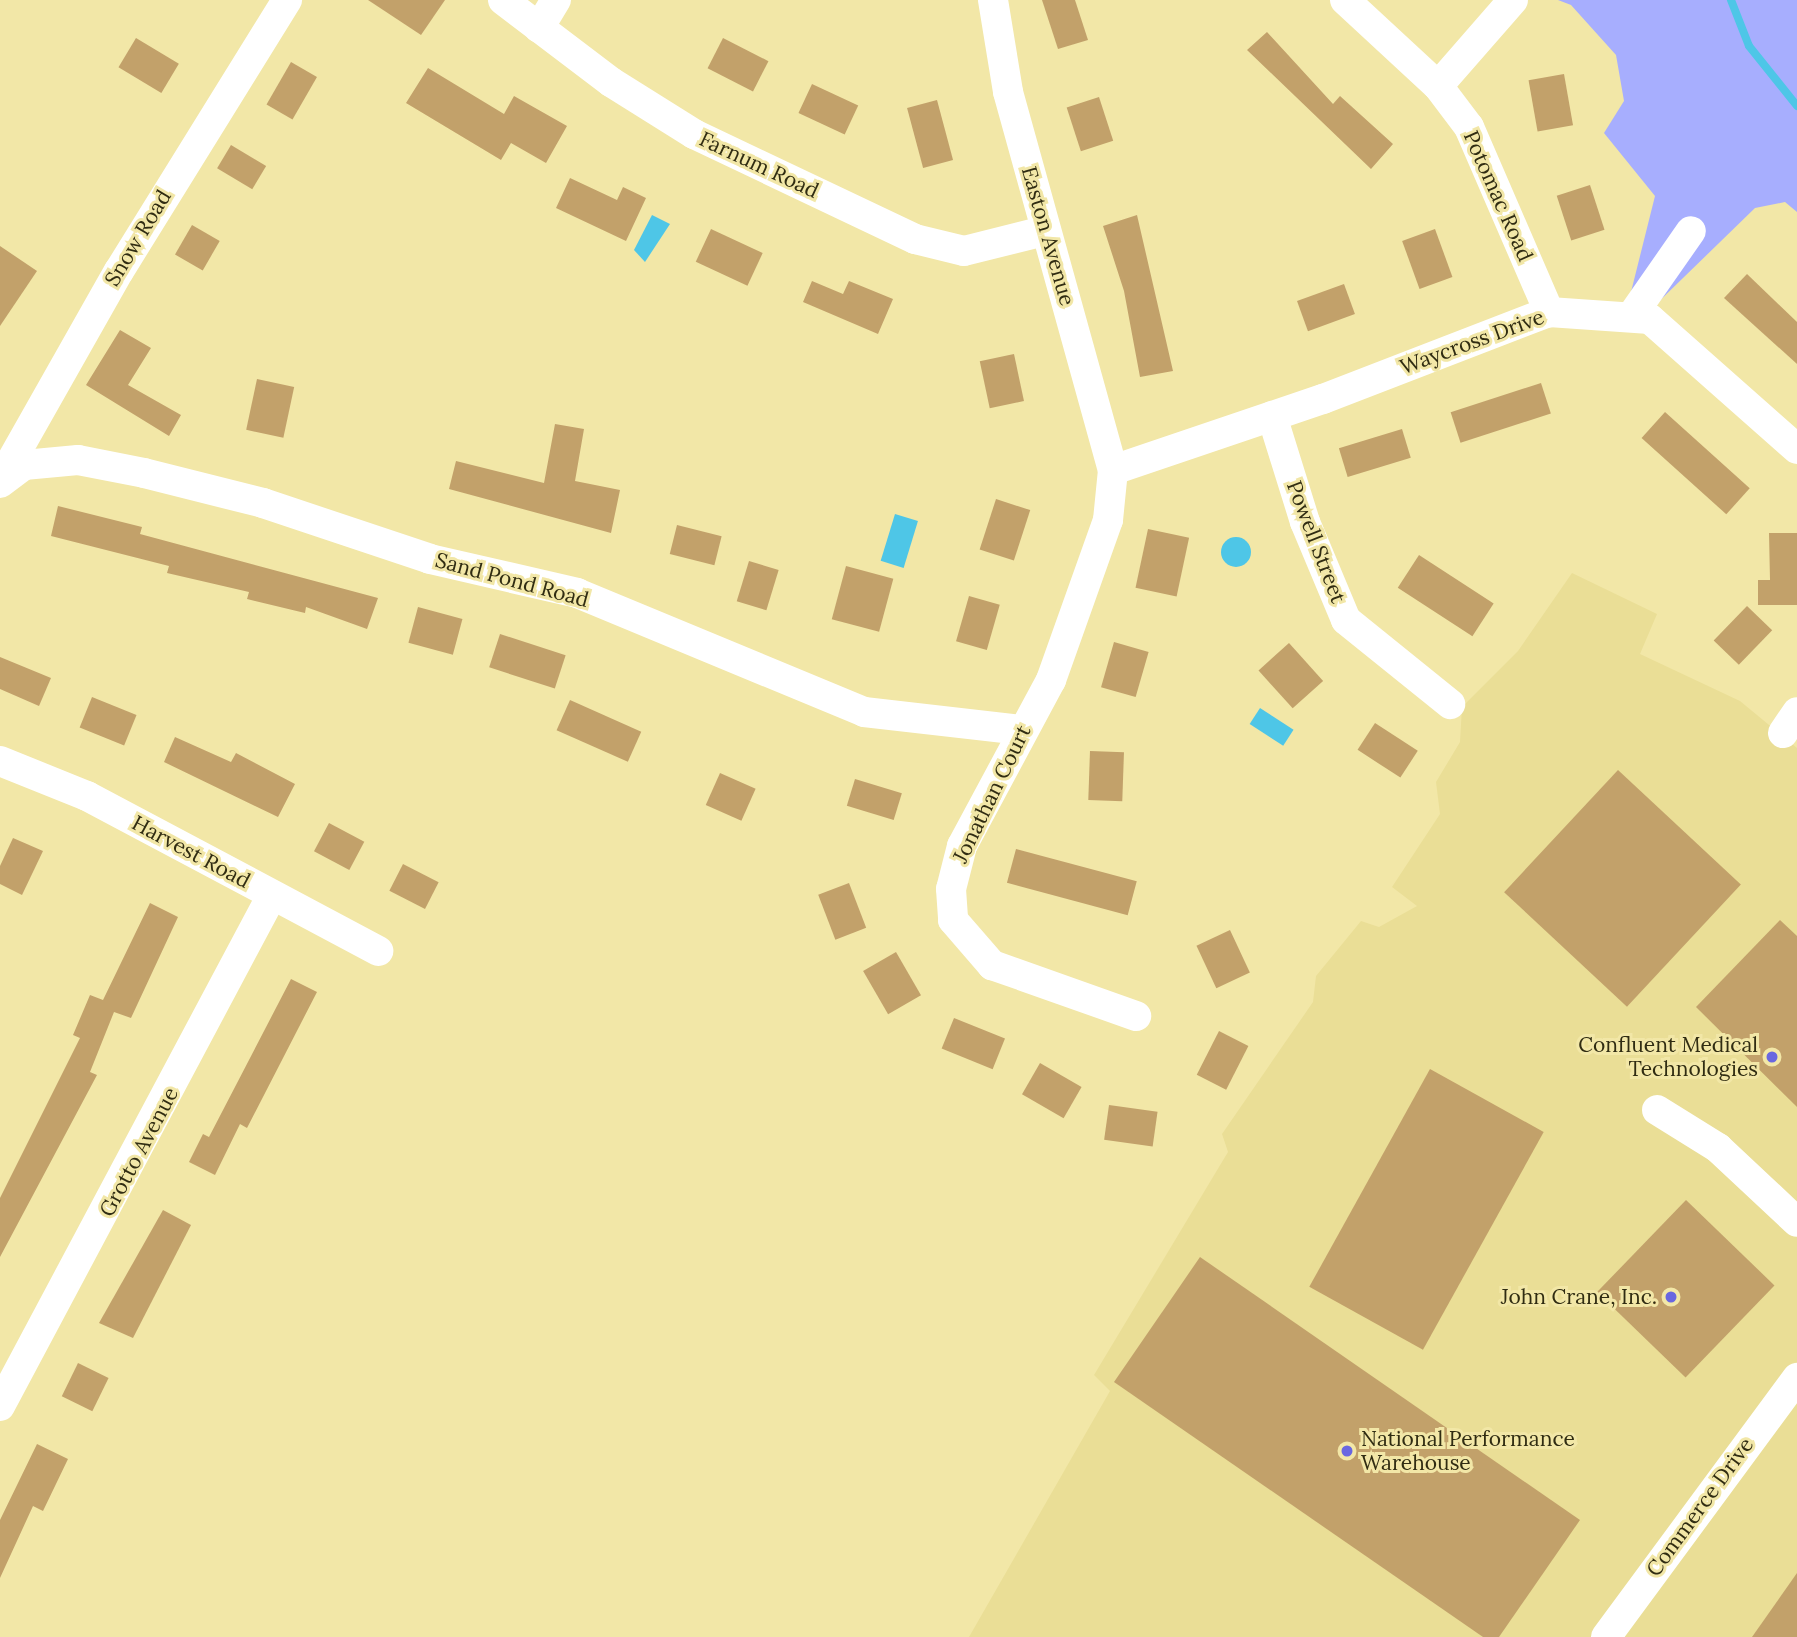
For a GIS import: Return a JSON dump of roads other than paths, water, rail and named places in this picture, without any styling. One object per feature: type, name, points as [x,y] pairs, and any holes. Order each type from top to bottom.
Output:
[{"type":"street","name":"Snow Road","points":[[0,482],[118,271],[287,0]]},
{"type":"street","name":"Farnum Road","points":[[503,0],[539,28],[694,134],[915,239],[964,251],[1044,231]]},
{"type":"street","points":[[539,28],[556,0]]},
{"type":"street","name":"Easton Avenue","points":[[993,0],[1008,92],[1044,231],[1113,470]]},
{"type":"street","name":"Potomac Road","points":[[1345,0],[1438,86],[1491,170],[1549,312]]},
{"type":"street","points":[[1438,86],[1513,0]]},
{"type":"street","points":[[1633,314],[1691,231]]},
{"type":"street","name":"Waycross Drive","points":[[1113,470],[1272,416],[1549,312],[1633,314],[1650,319],[1797,449]]},
{"type":"street","name":"Powell Street","points":[[1272,416],[1309,533],[1346,620],[1450,704]]},
{"type":"street","name":"Sand Pond Road","points":[[0,482],[24,465],[78,460],[157,477],[263,503],[430,559],[578,593],[864,712],[1021,730]]},
{"type":"street","name":"Jonathan Court","points":[[1113,470],[1108,520],[1089,584],[1051,680],[1021,730],[962,846],[951,889],[953,920],[992,965],[1136,1016]]},
{"type":"street","name":"Harvest Road","points":[[0,761],[87,796],[378,951]]},
{"type":"street","name":"Grotto Avenue","points":[[0,1406],[272,895]]},
{"type":"street","points":[[1657,1110],[1718,1148],[1797,1222]]},
{"type":"street","name":"Commerce Drive","points":[[1606,1637],[1797,1378]]},
{"type":"waterway","points":[[1731,0],[1749,46],[1797,106]]},
{"type":"place","name":"Confluent Medical Technologies","points":[[1772,1057]]},
{"type":"place","name":"John Crane, Inc.","points":[[1671,1297]]},
{"type":"place","name":"National Performance Warehouse","points":[[1347,1451]]}]
